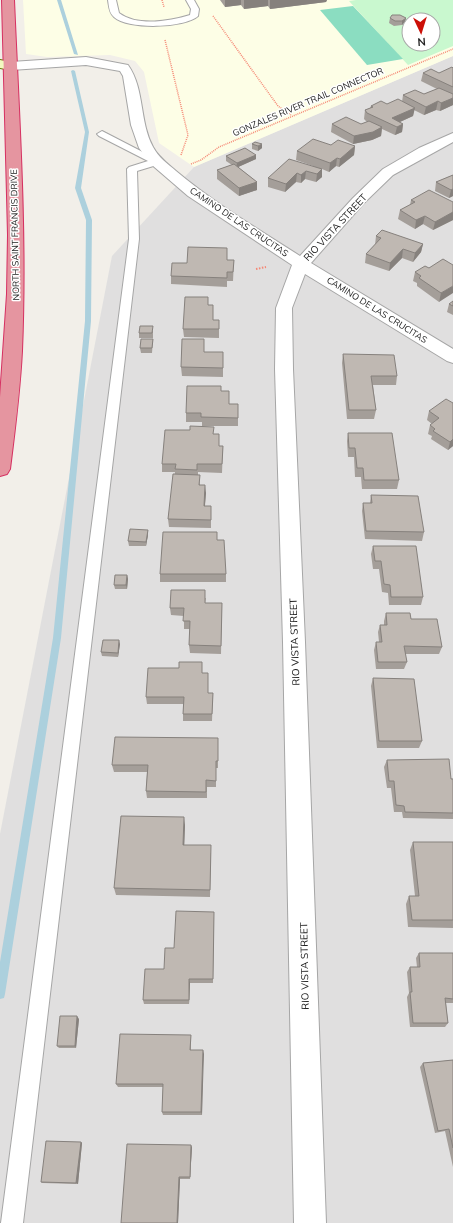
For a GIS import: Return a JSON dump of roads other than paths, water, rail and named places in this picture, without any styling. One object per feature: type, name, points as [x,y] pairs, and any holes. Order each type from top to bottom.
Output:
[{"type":"highway","name":"NORTH SAINT FRANCIS DRIVE","points":[[0,470],[9,397],[16,300],[4,66],[8,0]]},
{"type":"street","name":"CAMINO DE LAS CRUCITAS","points":[[4,66],[86,61],[124,68],[129,76],[142,138],[157,162],[194,193],[301,264],[453,357]]},
{"type":"street","name":"RIO VISTA STREET","points":[[310,1223],[294,642],[284,369],[284,308],[301,264],[358,201],[388,172],[424,151],[453,137]]},
{"type":"lane","points":[[112,0],[115,14],[120,18],[135,23],[184,20],[194,16],[195,9],[190,0]]},
{"type":"lane","points":[[102,134],[157,162]]},
{"type":"lane","points":[[12,1223],[134,239],[132,169],[157,162]]},
{"type":"waterway","points":[[59,0],[76,54]]},
{"type":"waterway","points":[[0,994],[57,638],[88,321],[89,220],[78,188],[87,132],[73,71]]}]
